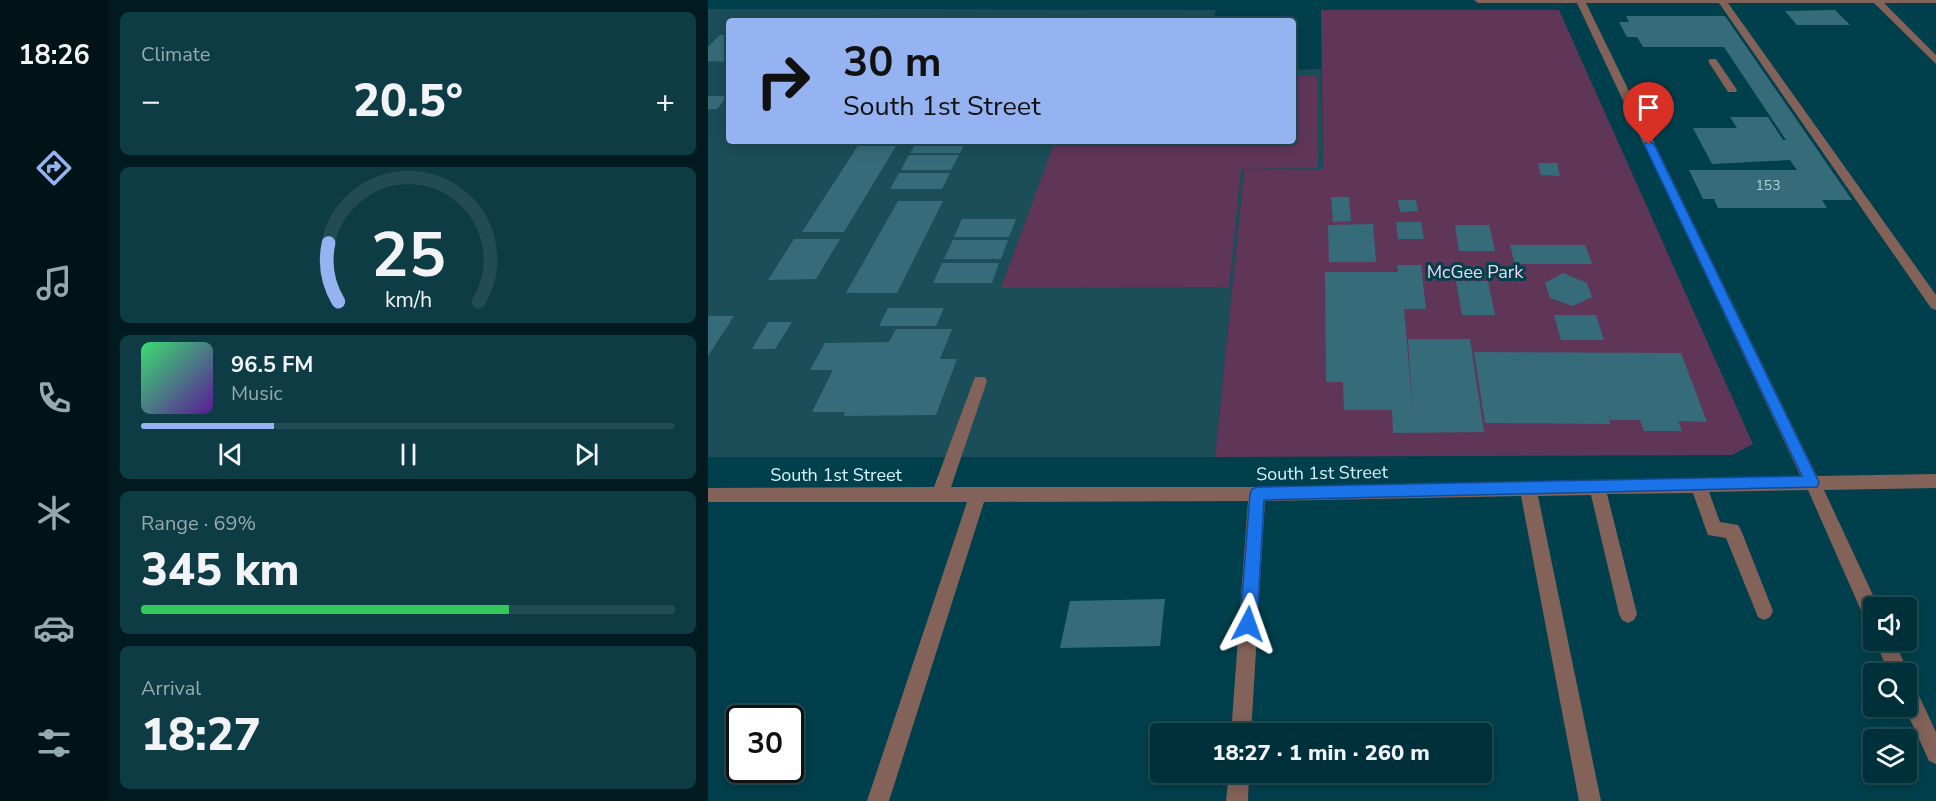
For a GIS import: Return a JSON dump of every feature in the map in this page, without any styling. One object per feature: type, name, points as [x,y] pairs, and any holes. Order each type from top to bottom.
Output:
[{"type":"street","points":[[1478,0],[1936,0]]},
{"type":"street","points":[[1876,0],[1936,61]]},
{"type":"street","points":[[1580,1],[1812,482],[1864,597]]},
{"type":"street","points":[[1722,1],[1936,305]]},
{"type":"street","points":[[1713,61],[1732,90]]},
{"type":"street","points":[[940,494],[980,381]]},
{"type":"street","name":"South 1st Street","points":[[708,495],[1257,494],[1936,481]]},
{"type":"street","points":[[1698,484],[1713,530],[1732,530],[1764,611]]},
{"type":"street","points":[[1597,486],[1628,614]]},
{"type":"street","points":[[1528,488],[1590,801]]},
{"type":"street","points":[[878,801],[978,494]]},
{"type":"street","points":[[1242,723],[1257,494]]},
{"type":"street","points":[[1917,713],[1936,754]]},
{"type":"street","points":[[1237,801],[1238,783]]},
{"type":"shaded area","points":[[708,9],[1216,10],[1214,18],[726,18],[726,144],[1296,144],[1296,70],[1321,69],[1323,170],[1244,170],[1215,457],[708,457]]},
{"type":"green space","name":"McGee Park","points":[[1321,10],[1559,10],[1753,444],[1732,455],[1215,457],[1244,170],[1323,170]]},
{"type":"green space","points":[[1296,76],[1317,76],[1318,168],[1241,169],[1229,287],[1001,288],[1054,144],[1296,144]]},
{"type":"building","points":[[1835,10],[1850,25],[1797,25],[1785,11]]},
{"type":"building","points":[[1626,16],[1725,16],[1852,200],[1822,200],[1827,208],[1718,208],[1714,199],[1703,199],[1689,170],[1797,170],[1790,160],[1712,164],[1693,128],[1737,128],[1730,117],[1768,117],[1783,140],[1786,140],[1724,47],[1643,47],[1637,37],[1627,37],[1619,22],[1629,22]]},
{"type":"building","points":[[1043,17],[1083,17],[1083,18]]},
{"type":"building","points":[[1102,17],[1130,17],[1130,18]]},
{"type":"building","points":[[1157,17],[1198,17],[1198,18]]},
{"type":"building","points":[[720,35],[726,35],[726,62],[708,61],[708,47]]},
{"type":"building","points":[[708,96],[726,96],[717,109],[708,109]]},
{"type":"building","points":[[859,144],[897,144],[844,232],[802,232]]},
{"type":"building","points":[[915,144],[964,144],[960,153],[910,153]]},
{"type":"building","points":[[909,155],[959,155],[951,170],[901,170]]},
{"type":"building","points":[[1538,163],[1557,163],[1560,176],[1541,175]]},
{"type":"building","points":[[899,173],[950,173],[942,189],[890,189]]},
{"type":"building","points":[[1331,197],[1349,197],[1351,221],[1333,222]]},
{"type":"building","points":[[1398,200],[1416,200],[1418,211],[1400,212]]},
{"type":"building","points":[[898,201],[943,201],[897,293],[846,293]]},
{"type":"building","points":[[962,219],[1016,219],[1009,237],[954,237]]},
{"type":"building","points":[[1396,222],[1421,222],[1424,239],[1398,239]]},
{"type":"building","points":[[1373,224],[1376,262],[1329,262],[1328,225]]},
{"type":"building","points":[[1455,225],[1489,225],[1495,251],[1459,251]]},
{"type":"building","points":[[794,239],[840,239],[816,279],[768,280]]},
{"type":"building","points":[[953,240],[1008,240],[1001,259],[944,259]]},
{"type":"building","points":[[1510,245],[1585,245],[1592,264],[1515,264]]},
{"type":"building","points":[[942,263],[999,263],[992,283],[933,283]]},
{"type":"building","points":[[1397,265],[1421,265],[1426,309],[1404,309],[1413,413],[1408,339],[1470,339],[1484,432],[1393,433],[1392,410],[1344,410],[1343,382],[1326,382],[1325,272],[1398,272]]},
{"type":"building","points":[[1563,273],[1587,283],[1592,297],[1573,306],[1550,298],[1545,283]]},
{"type":"building","points":[[1456,281],[1488,281],[1495,315],[1462,315]]},
{"type":"building","points":[[888,308],[944,308],[936,326],[879,326]]},
{"type":"building","points":[[1554,315],[1596,315],[1604,340],[1561,340]]},
{"type":"building","points":[[709,316],[734,316],[708,356],[708,318]]},
{"type":"building","points":[[768,322],[792,322],[775,349],[752,349]]},
{"type":"building","points":[[896,329],[952,329],[940,359],[957,359],[936,415],[844,416],[845,412],[812,412],[833,370],[810,370],[825,343],[889,342]]},
{"type":"building","points":[[1474,352],[1681,353],[1707,422],[1678,421],[1682,431],[1644,431],[1640,420],[1610,420],[1608,413],[1610,424],[1485,423]]},
{"type":"building","points":[[1165,599],[1160,646],[1060,648],[1070,601]]},
{"type":"route","points":[[1248,624],[1257,494],[1812,482],[1649,144]]}]
